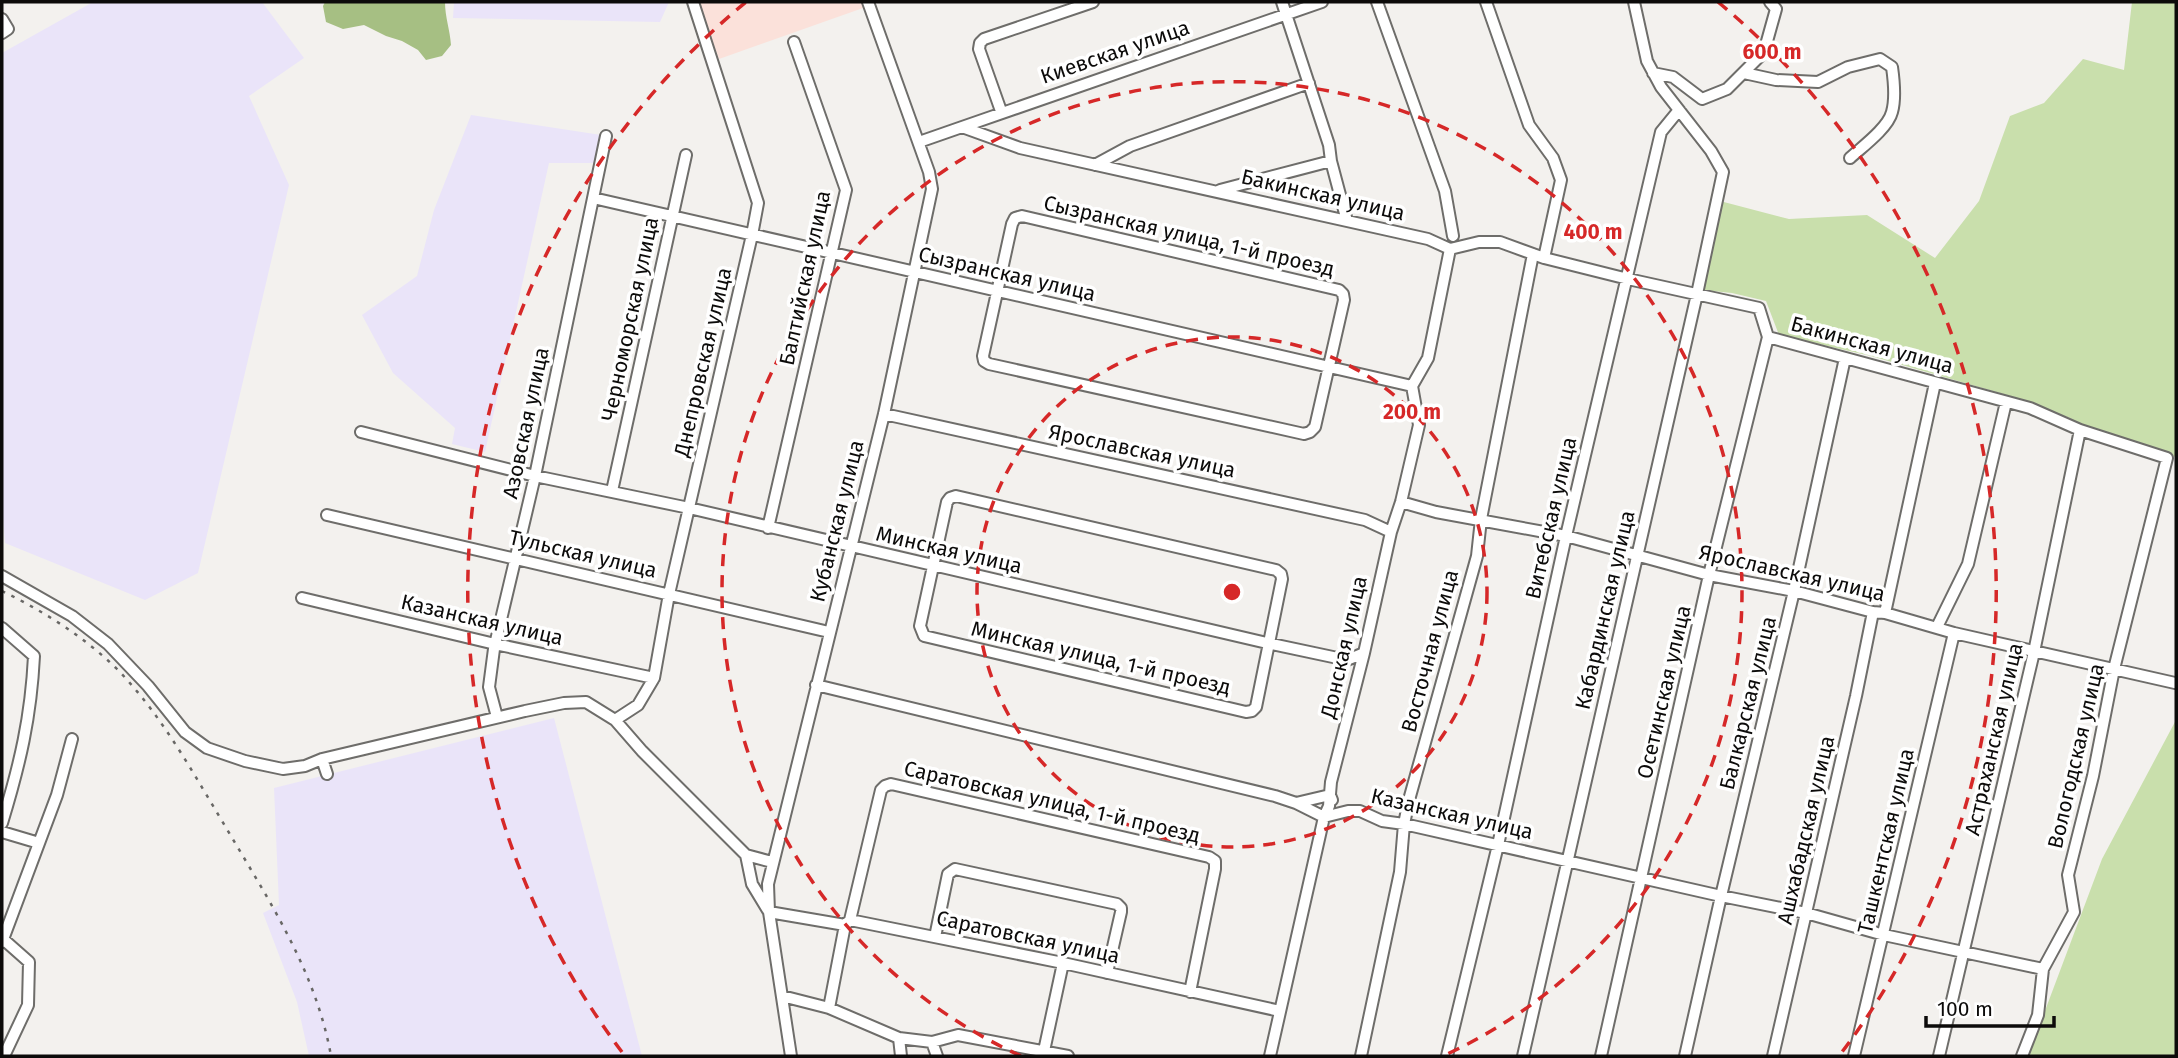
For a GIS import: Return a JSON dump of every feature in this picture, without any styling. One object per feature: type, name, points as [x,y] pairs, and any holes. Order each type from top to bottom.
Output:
[{"type":"street","name":"Днепровская улица","points":[[615,720],[638,705],[654,678],[669,594],[758,203],[693,2]]},
{"type":"street","name":"Кубанская улица","points":[[791,1056],[769,912],[768,884],[884,414],[932,189],[919,142],[868,2]]},
{"type":"street","points":[[1001,111],[979,49],[980,43],[984,39],[1093,2]]},
{"type":"street","points":[[1282,2],[1329,145],[1347,221]]},
{"type":"street","name":"Киевская улица","points":[[962,127],[1001,111],[1322,2]]},
{"type":"street","points":[[1377,2],[1445,191],[1455,248],[1429,358],[1412,386]]},
{"type":"street","points":[[1486,2],[1529,125],[1553,158],[1561,180],[1544,258]]},
{"type":"street","points":[[1634,2],[1647,61],[1679,110]]},
{"type":"street","points":[[1653,73],[1673,77],[1702,99],[1727,89],[1764,52],[1776,9],[1769,2]]},
{"type":"street","points":[[2,19],[5,31]]},
{"type":"street","name":"Балтийская улица","points":[[768,528],[846,190],[794,42]]},
{"type":"street","points":[[1744,73],[1818,82],[1847,67],[1880,59],[1892,66],[1892,114],[1874,137],[1850,158]]},
{"type":"street","points":[[1095,165],[1130,146],[1309,83]]},
{"type":"street","name":"Кабардинская улица","points":[[1523,1056],[1723,172],[1712,151],[1679,110]]},
{"type":"street","name":"Витебская улица","points":[[1447,1056],[1661,132],[1679,110]]},
{"type":"street","points":[[919,142],[962,127]]},
{"type":"street","name":"Бакинская улица","points":[[962,127],[1020,148],[1428,239],[1455,248],[1479,242],[1500,242],[1544,258],[1759,308],[1768,337],[2030,408],[2080,430],[2167,458]]},
{"type":"street","name":"Азовская улица","points":[[497,717],[489,687],[495,644],[535,476],[606,136]]},
{"type":"street","name":"Черноморская улица","points":[[612,491],[685,155]]},
{"type":"street","name":"Бакинская улица","points":[[1217,191],[1331,161]]},
{"type":"street","name":"Сызранская улица","points":[[593,198],[1412,386]]},
{"type":"street","name":"Сызранская улица, 1-й проезд","points":[[1022,216],[1339,290],[1344,300],[1330,367],[1315,427],[1304,434],[989,364],[984,361],[983,356],[1012,224],[1015,218],[1022,216]]},
{"type":"street","points":[[1428,239],[1453,236]]},
{"type":"street","name":"Восточная улица","points":[[1360,1056],[1400,872],[1409,800],[1477,556],[1481,519],[1533,254]]},
{"type":"street","name":"Осетинская улица","points":[[1601,1056],[1709,575],[1768,337]]},
{"type":"street","name":"Балкарская улица","points":[[1685,1056],[1794,592],[1844,358]]},
{"type":"street","points":[[1885,613],[1935,383]]},
{"type":"street","name":"Донская улица","points":[[1270,1056],[1391,532],[1419,425],[1412,386]]},
{"type":"street","points":[[1937,627],[1968,564],[2006,402]]},
{"type":"street","name":"Ярославская улица","points":[[884,414],[1365,520],[1391,532]]},
{"type":"street","name":"Астраханская улица","points":[[1939,1056],[2034,652],[2080,430]]},
{"type":"street","name":"Минская улица","points":[[361,432],[535,476],[689,508],[1267,643],[1347,660],[1364,653]]},
{"type":"street","name":"Вологодская улица","points":[[2022,1056],[2038,1015],[2043,969],[2074,912],[2068,876],[2093,776],[2114,669],[2167,458]]},
{"type":"street","name":"Минская улица, 1-й проезд","points":[[956,496],[1276,570],[1282,579],[1267,643],[1256,707],[1252,712],[1246,712],[924,636],[920,626],[947,502],[956,496]]},
{"type":"street","name":"Ярославская улица","points":[[1401,502],[1436,512],[1566,536],[1709,575],[1885,613],[1954,634],[2175,683]]},
{"type":"street","name":"Тульская улица","points":[[327,515],[829,632]]},
{"type":"street","points":[[2,576],[72,617],[108,644],[148,686],[185,732],[206,748],[245,761],[283,769],[305,766],[322,759],[497,717],[564,703],[586,702],[615,720],[642,751],[746,855],[772,862]]},
{"type":"street","name":"Казанская улица","points":[[302,598],[654,678]]},
{"type":"street","name":"Ашхабадская улица","points":[[1773,1056],[1873,612]]},
{"type":"street","points":[[2,628],[34,656],[32,702],[19,767],[2,823]]},
{"type":"street","name":"Ташкентская улица","points":[[1854,1056],[1954,634]]},
{"type":"street","points":[[816,685],[1275,796],[1324,817]]},
{"type":"street","points":[[4,1056],[28,1004],[29,962],[2,940],[57,794],[72,739]]},
{"type":"street","points":[[322,759],[327,774]]},
{"type":"street","name":"Саратовская улица, 1-й проезд","points":[[847,923],[881,790],[891,784],[1209,857],[1214,861],[1215,869],[1190,992]]},
{"type":"street","points":[[1296,803],[1330,795],[1334,804],[1348,811]]},
{"type":"street","name":"Казанская улица","points":[[1324,817],[1360,811],[1382,821],[1807,913],[1884,935],[2043,969]]},
{"type":"street","points":[[2,832],[39,843]]},
{"type":"street","points":[[746,855],[751,884],[769,912]]},
{"type":"street","points":[[934,937],[948,874],[955,869],[1117,904],[1121,912],[1107,973]]},
{"type":"street","name":"Саратовская улица","points":[[769,912],[934,937],[1280,1011]]},
{"type":"street","points":[[829,1008],[847,923]]},
{"type":"street","points":[[1044,1051],[1063,963]]},
{"type":"street","points":[[782,996],[829,1008],[899,1038],[932,1042],[958,1035],[1068,1056]]},
{"type":"street","points":[[899,1038],[901,1056]]},
{"type":"street","points":[[932,1042],[937,1056]]},
{"type":"shaded area","points":[[93,2],[262,2],[304,58],[249,96],[289,185],[198,573],[145,600],[5,543],[2,505],[2,53]]},
{"type":"shaded area","points":[[454,2],[669,2],[660,22],[453,18]]},
{"type":"shaded area","points":[[698,2],[861,2],[863,8],[719,59]]},
{"type":"shaded area","points":[[471,115],[601,135],[598,163],[549,163],[485,452],[452,444],[455,428],[393,373],[362,315],[417,276],[434,210]]},
{"type":"shaded area","points":[[554,718],[642,1056],[309,1056],[297,1002],[263,913],[279,905],[274,788]]},
{"type":"green space","points":[[325,2],[445,2],[451,45],[442,56],[426,60],[418,50],[364,25],[343,29],[326,22],[323,6]]},
{"type":"green space","points":[[2132,2],[2176,2],[2176,457],[2087,429],[2070,418],[2003,394],[1871,356],[1779,335],[1766,301],[1703,290],[1720,201],[1789,219],[1867,215],[1935,258],[1979,201],[2010,116],[2044,103],[2083,59],[2124,70]]},
{"type":"green space","points":[[2176,720],[2176,1056],[2028,1056],[2102,859]]},
{"type":"railway","points":[[2,591],[47,616],[90,645],[116,668],[162,724],[258,881],[288,936],[314,994],[331,1056]]}]
